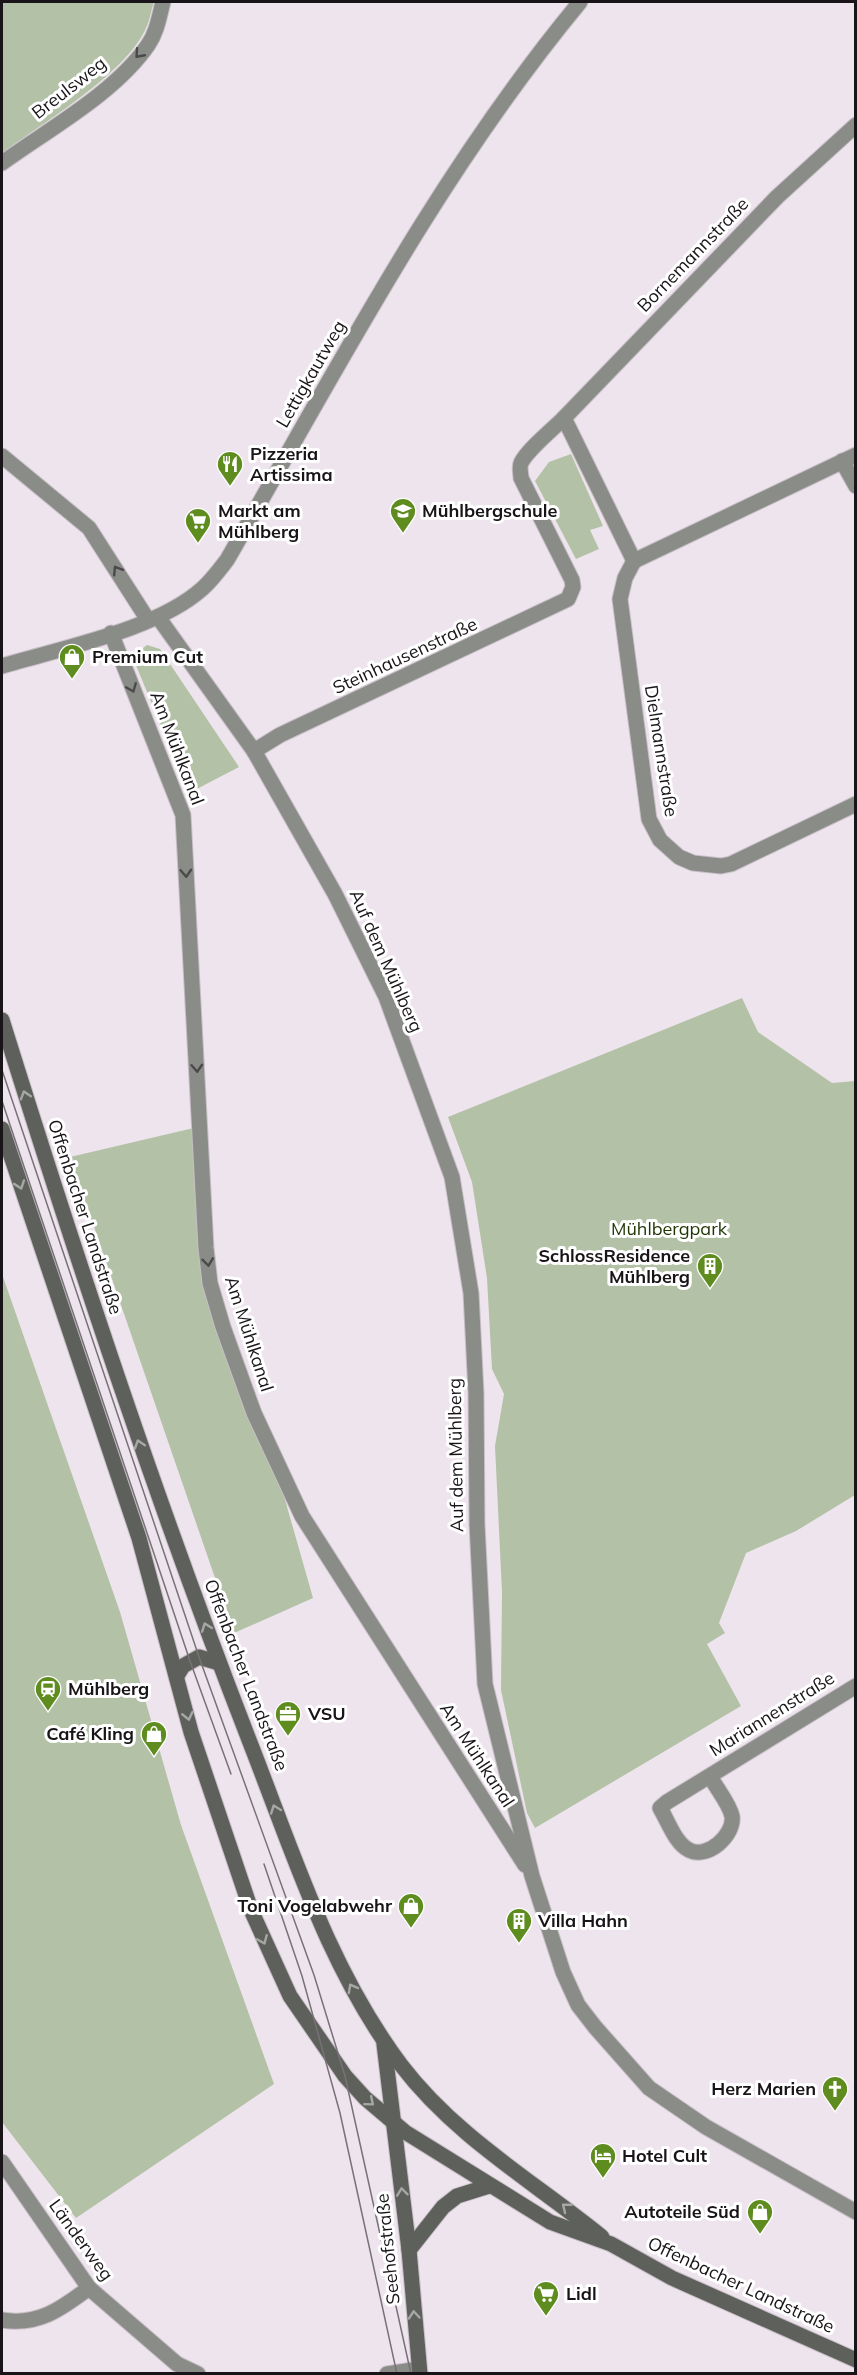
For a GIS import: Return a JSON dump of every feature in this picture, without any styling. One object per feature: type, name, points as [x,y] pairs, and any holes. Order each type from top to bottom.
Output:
[{"type":"main road","name":"Offenbacher Landstraße","points":[[2,1020],[145,1461],[298,1870],[335,1957],[364,2012],[411,2077],[488,2153],[525,2181],[559,2202],[611,2244]]},
{"type":"main road","name":"Offenbacher Landstraße","points":[[2,1129],[139,1538],[178,1674],[191,1732],[246,1896],[290,1996],[345,2076],[357,2091],[393,2121],[489,2186],[550,2222],[611,2244],[672,2278],[855,2360]]},
{"type":"main road","points":[[178,1674],[183,1666],[199,1657],[219,1663]]},
{"type":"main road","name":"Seehofstraße","points":[[383,2038],[409,2250],[419,2371]]},
{"type":"main road","points":[[409,2250],[443,2207],[458,2196],[489,2186]]},
{"type":"street","name":"Breulsweg","points":[[2,163],[109,86],[148,45],[157,27],[163,2]]},
{"type":"street","name":"Lettigkautweg","points":[[2,666],[153,619],[204,588],[227,560],[445,184],[498,105],[580,2]]},
{"type":"street","name":"Bornemannstraße","points":[[572,595],[572,580],[521,478],[521,464],[777,196],[855,125]]},
{"type":"street","points":[[564,418],[634,561],[849,458],[855,486]]},
{"type":"street","name":"Auf dem Mühlberg","points":[[2,456],[89,528],[153,619],[254,751],[335,894],[386,997],[452,1177],[471,1293],[484,1684],[532,1876],[563,1972],[578,2004],[626,2065],[669,2104],[855,2212]]},
{"type":"street","name":"Dielmannstraße","points":[[634,561],[625,578],[620,599],[649,819],[660,840],[679,857],[693,863],[731,864],[855,804]]},
{"type":"street","name":"Steinhausenstraße","points":[[254,751],[280,735],[564,603],[572,595]]},
{"type":"street","name":"Am Mühlkanal","points":[[111,633],[183,815],[206,1248],[210,1283],[223,1326],[254,1413],[302,1516],[532,1876]]},
{"type":"street","name":"Mariannenstraße","points":[[710,1776],[732,1814],[733,1827],[728,1836],[702,1853],[690,1851],[681,1843],[660,1808],[710,1776],[855,1686]]},
{"type":"street","name":"Länderweg","points":[[2,2162],[89,2288],[177,2364],[198,2373]]},
{"type":"street","points":[[2,2320],[16,2322],[38,2320],[60,2310],[89,2288]]},
{"type":"street","points":[[387,2373],[419,2371]]},
{"type":"green space","points":[[2,2],[154,2],[146,28],[136,45],[121,62],[60,113],[2,153]]},
{"type":"green space","points":[[571,454],[603,526],[590,530],[599,549],[576,559],[535,481],[549,462]]},
{"type":"green space","points":[[147,645],[160,649],[239,767],[189,793],[135,663],[134,655]]},
{"type":"green space","name":"Mühlbergpark","points":[[742,998],[758,1032],[832,1083],[855,1081],[855,1495],[796,1531],[746,1553],[719,1623],[725,1633],[707,1644],[741,1706],[535,1828],[527,1813],[501,1690],[502,1592],[495,1446],[504,1394],[492,1369],[487,1278],[472,1182],[448,1117]]},
{"type":"green space","points":[[198,1127],[211,1289],[274,1461],[313,1598],[234,1633],[70,1157]]},
{"type":"green space","points":[[2,1274],[120,1612],[181,1825],[274,2084],[76,2218],[2,2122]]},
{"type":"tram line","points":[[2,1070],[199,1657],[314,1975],[345,2076],[411,2374]]},
{"type":"tram line","points":[[2,1101],[190,1661],[231,1774]]},
{"type":"tram line","points":[[264,1864],[302,1976],[340,2113],[397,2374]]},
{"type":"place","name":"Pizzeria Artissima","points":[[230,487]]},
{"type":"place","name":"Mühlbergschule","points":[[403,534]]},
{"type":"place","name":"Markt am Mühlberg","points":[[198,544]]},
{"type":"place","name":"Premium Cut","points":[[72,680]]},
{"type":"place","name":"SchlossResidence Mühlberg","points":[[710,1289]]},
{"type":"place","name":"Mühlberg","points":[[48,1712]]},
{"type":"place","name":"VSU","points":[[288,1737]]},
{"type":"place","name":"Café Kling","points":[[154,1757]]},
{"type":"place","name":"Toni Vogelabwehr","points":[[411,1929]]},
{"type":"place","name":"Villa Hahn","points":[[519,1944]]},
{"type":"place","name":"Herz Marien","points":[[835,2112]]},
{"type":"place","name":"Hotel Cult","points":[[603,2179]]},
{"type":"place","name":"Autoteile Süd","points":[[760,2235]]},
{"type":"place","name":"Lidl","points":[[546,2317]]}]
